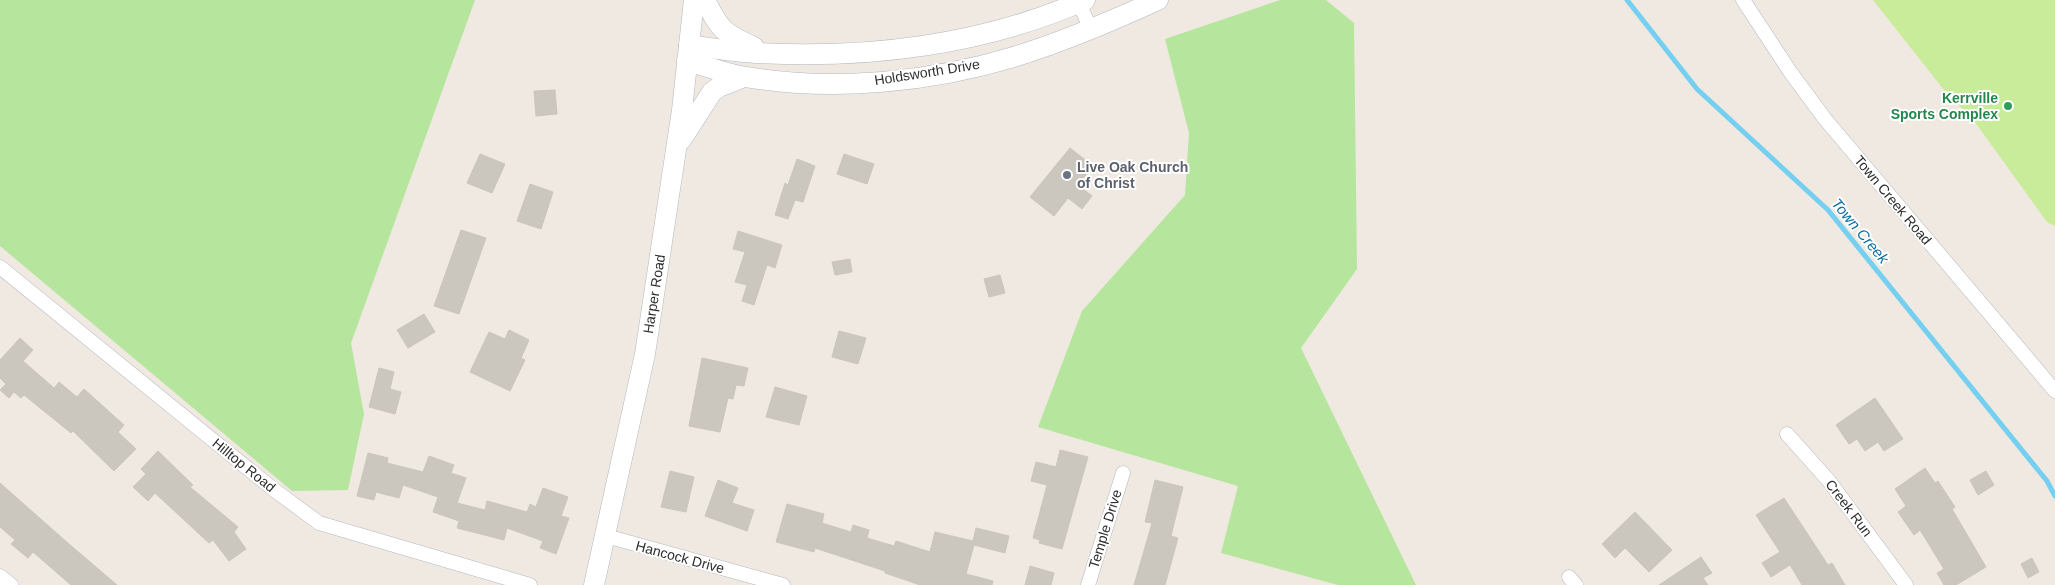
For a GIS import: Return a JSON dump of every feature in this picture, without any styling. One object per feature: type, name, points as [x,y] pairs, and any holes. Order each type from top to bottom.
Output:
[{"type":"main road","name":"Harper Road","points":[[594,585],[645,354],[676,149],[694,0]]},
{"type":"main road","points":[[705,0],[719,26],[728,34],[770,53]]},
{"type":"main road","name":"Holdsworth Drive","points":[[688,53],[744,77],[795,83],[899,80],[952,71],[1016,56],[1091,30],[1158,0]]},
{"type":"main road","name":"Holdsworth Drive","points":[[688,53],[835,54],[887,51],[947,42],[1008,28],[1082,1]]},
{"type":"main road","points":[[676,149],[702,104],[712,92],[719,87],[744,77]]},
{"type":"street","name":"Town Creek Road","points":[[1743,0],[1791,73],[1825,119],[2055,391]]},
{"type":"street","points":[[1082,1],[1091,30]]},
{"type":"street","name":"Hilltop Road","points":[[0,267],[273,489],[319,523],[530,585]]},
{"type":"street","name":"Creek Run","points":[[1787,434],[1829,481],[1906,585]]},
{"type":"street","name":"Temple Drive","points":[[1088,585],[1123,473]]},
{"type":"street","name":"Hancock Drive","points":[[606,536],[783,585]]},
{"type":"street","points":[[0,576],[11,585]]},
{"type":"green space","points":[[0,0],[475,0],[351,343],[364,414],[348,490],[292,491],[0,246]]},
{"type":"green space","points":[[1280,0],[1326,0],[1354,23],[1357,269],[1301,348],[1416,585],[1338,585],[1221,553],[1238,486],[1038,427],[1082,311],[1185,195],[1189,133],[1165,39]]},
{"type":"green space","name":"Kerrville Sports Complex","points":[[1873,0],[2055,0],[2055,226],[2047,222],[1972,118],[1948,95]]},
{"type":"building","points":[[555,90],[557,114],[536,116],[534,91]]},
{"type":"building","name":"Live Oak Church of Christ","points":[[1070,148],[1093,166],[1078,185],[1092,196],[1082,209],[1068,198],[1054,216],[1030,197]]},
{"type":"building","points":[[480,154],[505,164],[492,193],[467,183]]},
{"type":"building","points":[[844,154],[874,164],[867,184],[837,174]]},
{"type":"building","points":[[797,159],[815,166],[803,202],[795,200],[788,219],[775,215],[785,183],[788,185]]},
{"type":"building","points":[[530,184],[553,192],[541,229],[517,221]]},
{"type":"building","points":[[461,230],[486,238],[459,314],[434,306]]},
{"type":"building","points":[[738,231],[782,245],[775,268],[767,265],[754,305],[742,301],[747,285],[735,282],[745,252],[733,249]]},
{"type":"building","points":[[850,259],[852,272],[835,275],[832,262]]},
{"type":"building","points":[[1000,275],[1005,293],[989,297],[984,279]]},
{"type":"building","points":[[424,314],[435,332],[408,348],[397,330]]},
{"type":"building","points":[[509,330],[529,340],[521,358],[525,360],[510,391],[470,372],[489,332],[505,339]]},
{"type":"building","points":[[839,331],[866,338],[858,364],[832,357]]},
{"type":"building","points":[[20,338],[33,350],[23,361],[54,388],[59,382],[77,397],[84,389],[124,425],[118,432],[136,449],[114,471],[73,431],[71,433],[24,395],[21,398],[14,392],[9,398],[0,390],[6,384],[0,378],[0,360]]},
{"type":"building","points":[[702,358],[748,368],[744,386],[736,385],[733,399],[728,398],[720,432],[689,426]]},
{"type":"building","points":[[379,368],[394,372],[390,389],[401,392],[395,414],[369,407]]},
{"type":"building","points":[[775,387],[807,396],[799,425],[766,417]]},
{"type":"building","points":[[1875,398],[1903,439],[1884,451],[1878,442],[1865,451],[1857,439],[1849,444],[1836,425]]},
{"type":"building","points":[[1060,450],[1088,457],[1062,549],[1039,543],[1040,540],[1033,538],[1047,485],[1031,481],[1036,462],[1056,467]]},
{"type":"building","points":[[158,451],[193,485],[190,487],[238,527],[234,532],[246,549],[229,561],[213,540],[209,543],[155,493],[148,501],[133,487],[146,474],[141,469]]},
{"type":"building","points":[[368,453],[388,458],[387,463],[423,472],[429,456],[454,465],[451,473],[466,478],[457,503],[485,510],[487,501],[527,512],[530,504],[536,507],[543,488],[568,497],[561,516],[569,518],[556,554],[540,548],[543,541],[507,528],[504,540],[457,528],[459,521],[433,512],[438,497],[403,485],[399,498],[376,492],[374,500],[357,496]]},
{"type":"building","points":[[1925,468],[1935,483],[1938,481],[1955,507],[1952,509],[1986,567],[1956,585],[1944,585],[1937,573],[1944,569],[1920,530],[1914,535],[1898,512],[1906,506],[1895,489]]},
{"type":"building","points":[[670,471],[694,477],[686,512],[661,507]]},
{"type":"building","points":[[1986,471],[1994,485],[1978,495],[1970,480]]},
{"type":"building","points":[[718,480],[738,488],[732,503],[754,510],[747,531],[705,516]]},
{"type":"building","points":[[1155,480],[1183,487],[1171,536],[1178,538],[1165,585],[1134,585],[1152,523],[1145,522]]},
{"type":"building","points":[[0,483],[117,585],[71,585],[33,552],[28,558],[11,544],[15,540],[0,527]]},
{"type":"building","points":[[1784,498],[1828,565],[1832,563],[1845,585],[1802,585],[1790,565],[1771,577],[1762,563],[1780,552],[1756,515]]},
{"type":"building","points":[[787,504],[824,514],[822,523],[851,532],[853,525],[869,530],[867,538],[894,546],[896,541],[930,552],[935,532],[973,541],[976,528],[1009,536],[1005,553],[974,545],[966,574],[993,581],[992,585],[920,585],[885,573],[885,571],[815,548],[814,552],[776,542]]},
{"type":"building","points":[[1635,512],[1672,550],[1649,572],[1625,548],[1615,558],[1602,544]]},
{"type":"building","points":[[1701,557],[1712,573],[1703,578],[1708,585],[1659,585]]},
{"type":"building","points":[[2032,558],[2039,572],[2028,578],[2021,564]]},
{"type":"building","points":[[1030,566],[1054,573],[1051,585],[1025,585]]},
{"type":"waterway","name":"Town Creek","points":[[1627,0],[1697,89],[1828,210],[2047,481],[2055,496]]},
{"type":"place","name":"Kerrville Sports Complex","points":[[2008,106]]},
{"type":"place","name":"Live Oak Church of Christ","points":[[1067,175]]}]
